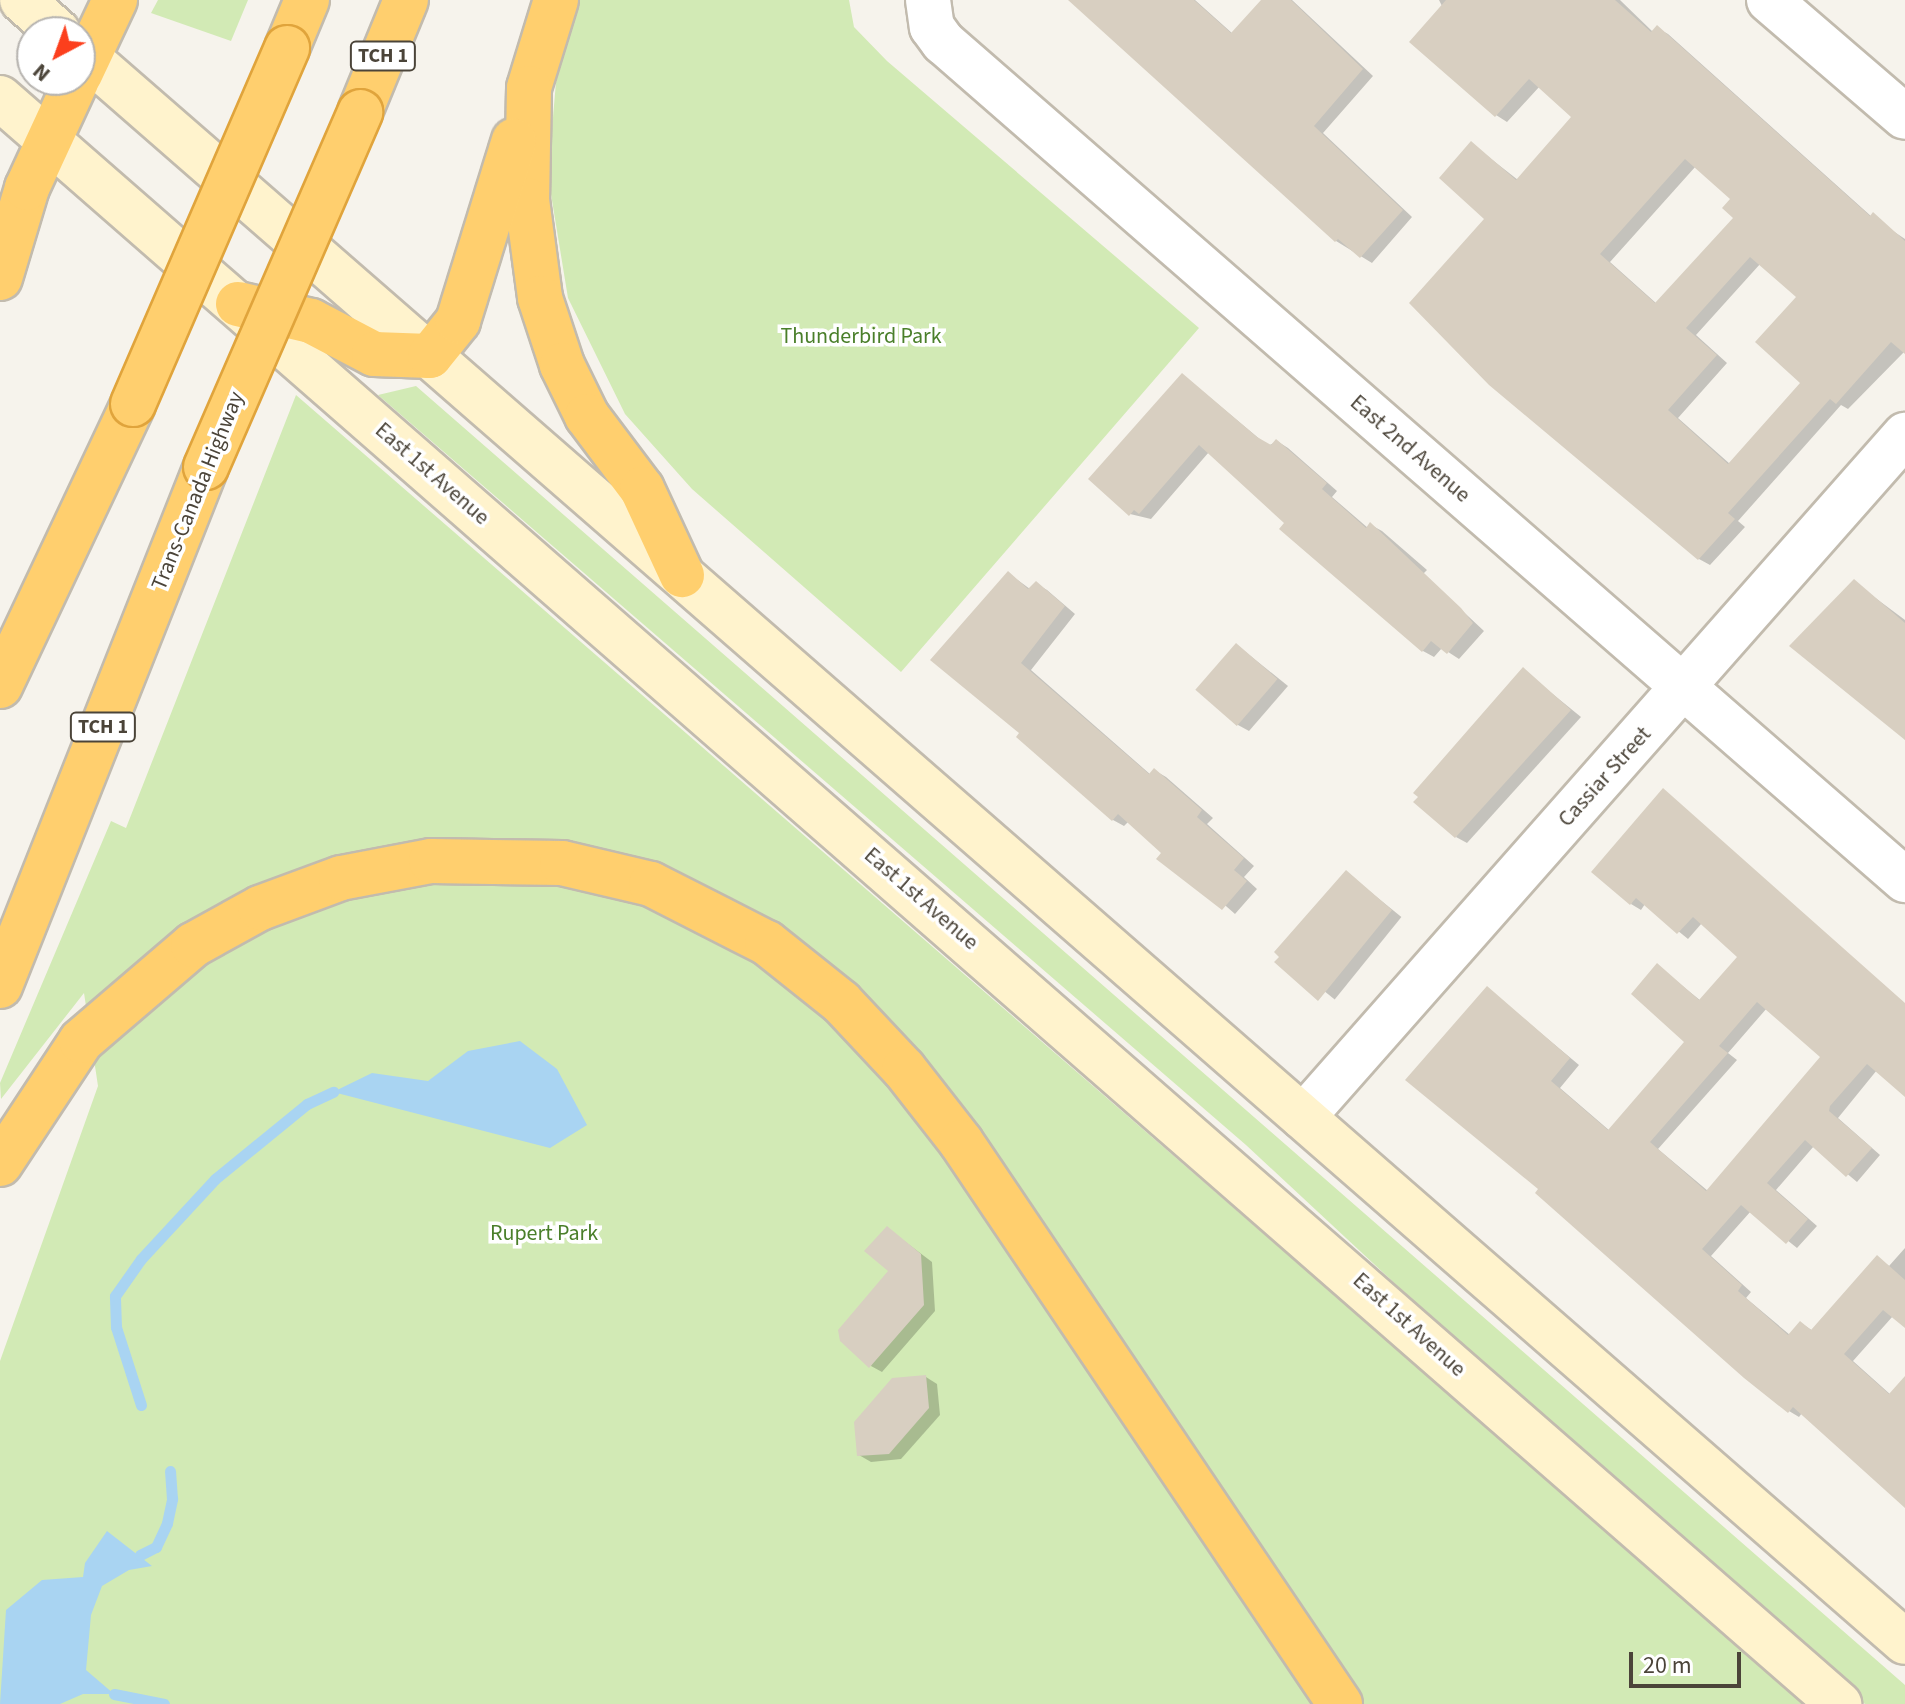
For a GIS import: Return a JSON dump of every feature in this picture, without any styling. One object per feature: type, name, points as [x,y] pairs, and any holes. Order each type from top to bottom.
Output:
[{"type":"highway","points":[[96,30],[115,0]]},
{"type":"highway","points":[[0,686],[133,404],[307,0]]},
{"type":"highway","name":"Trans-Canada Highway","points":[[0,986],[206,467],[406,0]]},
{"type":"highway","points":[[238,304],[311,321],[374,354],[430,356],[458,321],[556,0]]},
{"type":"highway","points":[[529,88],[527,200],[540,298],[562,365],[587,416],[642,489],[682,575]]},
{"type":"highway","points":[[0,278],[27,188],[64,96]]},
{"type":"highway","points":[[0,1164],[81,1041],[193,945],[260,908],[341,878],[431,861],[562,863],[651,884],[767,943],[841,1002],[904,1069],[961,1142],[1340,1704]]},
{"type":"main road","points":[[22,0],[37,16]]},
{"type":"main road","points":[[96,75],[430,356],[1905,1642]]},
{"type":"main road","name":"East 1st Avenue","points":[[0,98],[1839,1704]]},
{"type":"street","points":[[1769,0],[1905,117]]},
{"type":"street","name":"East 2nd Avenue","points":[[928,4],[943,42],[1905,880]]},
{"type":"street","name":"Cassiar Street","points":[[1303,1117],[1905,435]]},
{"type":"green space","points":[[158,0],[248,0],[231,41],[151,13]]},
{"type":"green space","name":"Thunderbird Park","points":[[579,0],[849,0],[854,27],[887,61],[1199,328],[901,672],[692,489],[625,414],[568,298],[548,176],[556,82]]},
{"type":"green space","points":[[416,386],[1905,1685],[1905,1704],[1865,1704],[1605,1479],[1246,1145],[378,395]]},
{"type":"green space","name":"Rupert Park","points":[[296,395],[1806,1704],[0,1704],[0,1361],[98,1086],[84,993],[1,1099],[0,1083],[111,821],[126,828]]},
{"type":"water","points":[[520,1041],[557,1069],[587,1125],[550,1148],[333,1092],[372,1073],[428,1081],[468,1051]]},
{"type":"water","points":[[107,1531],[152,1566],[129,1570],[102,1586],[91,1615],[86,1670],[114,1694],[83,1694],[60,1704],[0,1704],[6,1610],[42,1580],[83,1577],[85,1563]]},
{"type":"building","points":[[1068,0],[1194,0],[1231,33],[1261,0],[1291,0],[1363,69],[1314,126],[1403,210],[1360,258],[1338,239],[1335,242]]},
{"type":"building","points":[[1446,0],[1615,0],[1651,32],[1657,25],[1870,216],[1873,212],[1905,241],[1905,354],[1891,342],[1836,404],[1830,399],[1728,513],[1735,519],[1698,560],[1489,385],[1409,303],[1484,219],[1439,178],[1471,141],[1516,180],[1571,117],[1529,79],[1495,117],[1409,42]],"holes":[[[1685,159],[1730,199],[1722,208],[1733,218],[1655,303],[1600,254]],[[1750,257],[1796,297],[1755,342],[1800,383],[1728,464],[1668,410],[1717,355],[1686,328]]]},
{"type":"building","points":[[1182,373],[1257,437],[1271,445],[1276,439],[1327,483],[1322,489],[1366,528],[1370,522],[1461,608],[1473,623],[1447,654],[1431,641],[1422,652],[1279,529],[1284,523],[1199,445],[1139,514],[1134,510],[1129,516],[1088,479]]},
{"type":"building","points":[[1008,571],[1028,589],[1036,581],[1065,606],[1021,663],[1149,774],[1154,768],[1202,810],[1197,817],[1244,858],[1234,870],[1247,881],[1222,910],[1156,859],[1161,853],[1118,814],[1112,821],[1016,737],[1019,733],[930,660]]},
{"type":"building","points":[[1854,579],[1905,623],[1905,740],[1789,646]]},
{"type":"building","points":[[1236,643],[1278,679],[1237,726],[1195,690]]},
{"type":"building","points":[[1523,667],[1571,710],[1455,838],[1413,802],[1418,797],[1413,793]]},
{"type":"building","points":[[1663,788],[1905,1003],[1905,1097],[1867,1064],[1830,1106],[1829,1111],[1872,1148],[1846,1177],[1805,1140],[1767,1183],[1808,1219],[1786,1244],[1741,1205],[1702,1249],[1742,1285],[1738,1291],[1788,1335],[1800,1321],[1811,1330],[1877,1255],[1905,1280],[1905,1328],[1883,1310],[1844,1354],[1889,1394],[1905,1376],[1905,1508],[1793,1407],[1788,1413],[1744,1378],[1535,1193],[1538,1189],[1405,1080],[1487,986],[1570,1058],[1551,1081],[1608,1130],[1684,1042],[1631,994],[1657,963],[1699,1000],[1737,957],[1693,917],[1677,934],[1636,898],[1630,905],[1591,872]],"holes":[[[1757,1002],[1820,1057],[1706,1191],[1650,1142],[1728,1053],[1719,1046]]]},
{"type":"building","points":[[1346,870],[1392,910],[1318,1001],[1274,962],[1279,957],[1274,952]]},
{"type":"building","points":[[887,1226],[921,1254],[924,1305],[869,1368],[840,1341],[838,1330],[888,1271],[864,1251]]},
{"type":"building","points":[[926,1375],[929,1408],[889,1454],[857,1456],[854,1422],[892,1378]]},
{"type":"waterway","points":[[141,1405],[116,1327],[115,1296],[141,1259],[215,1179],[307,1104],[333,1092]]},
{"type":"waterway","points":[[140,1555],[156,1547],[167,1523],[172,1499],[170,1471]]},
{"type":"waterway","points":[[114,1694],[164,1704]]}]
